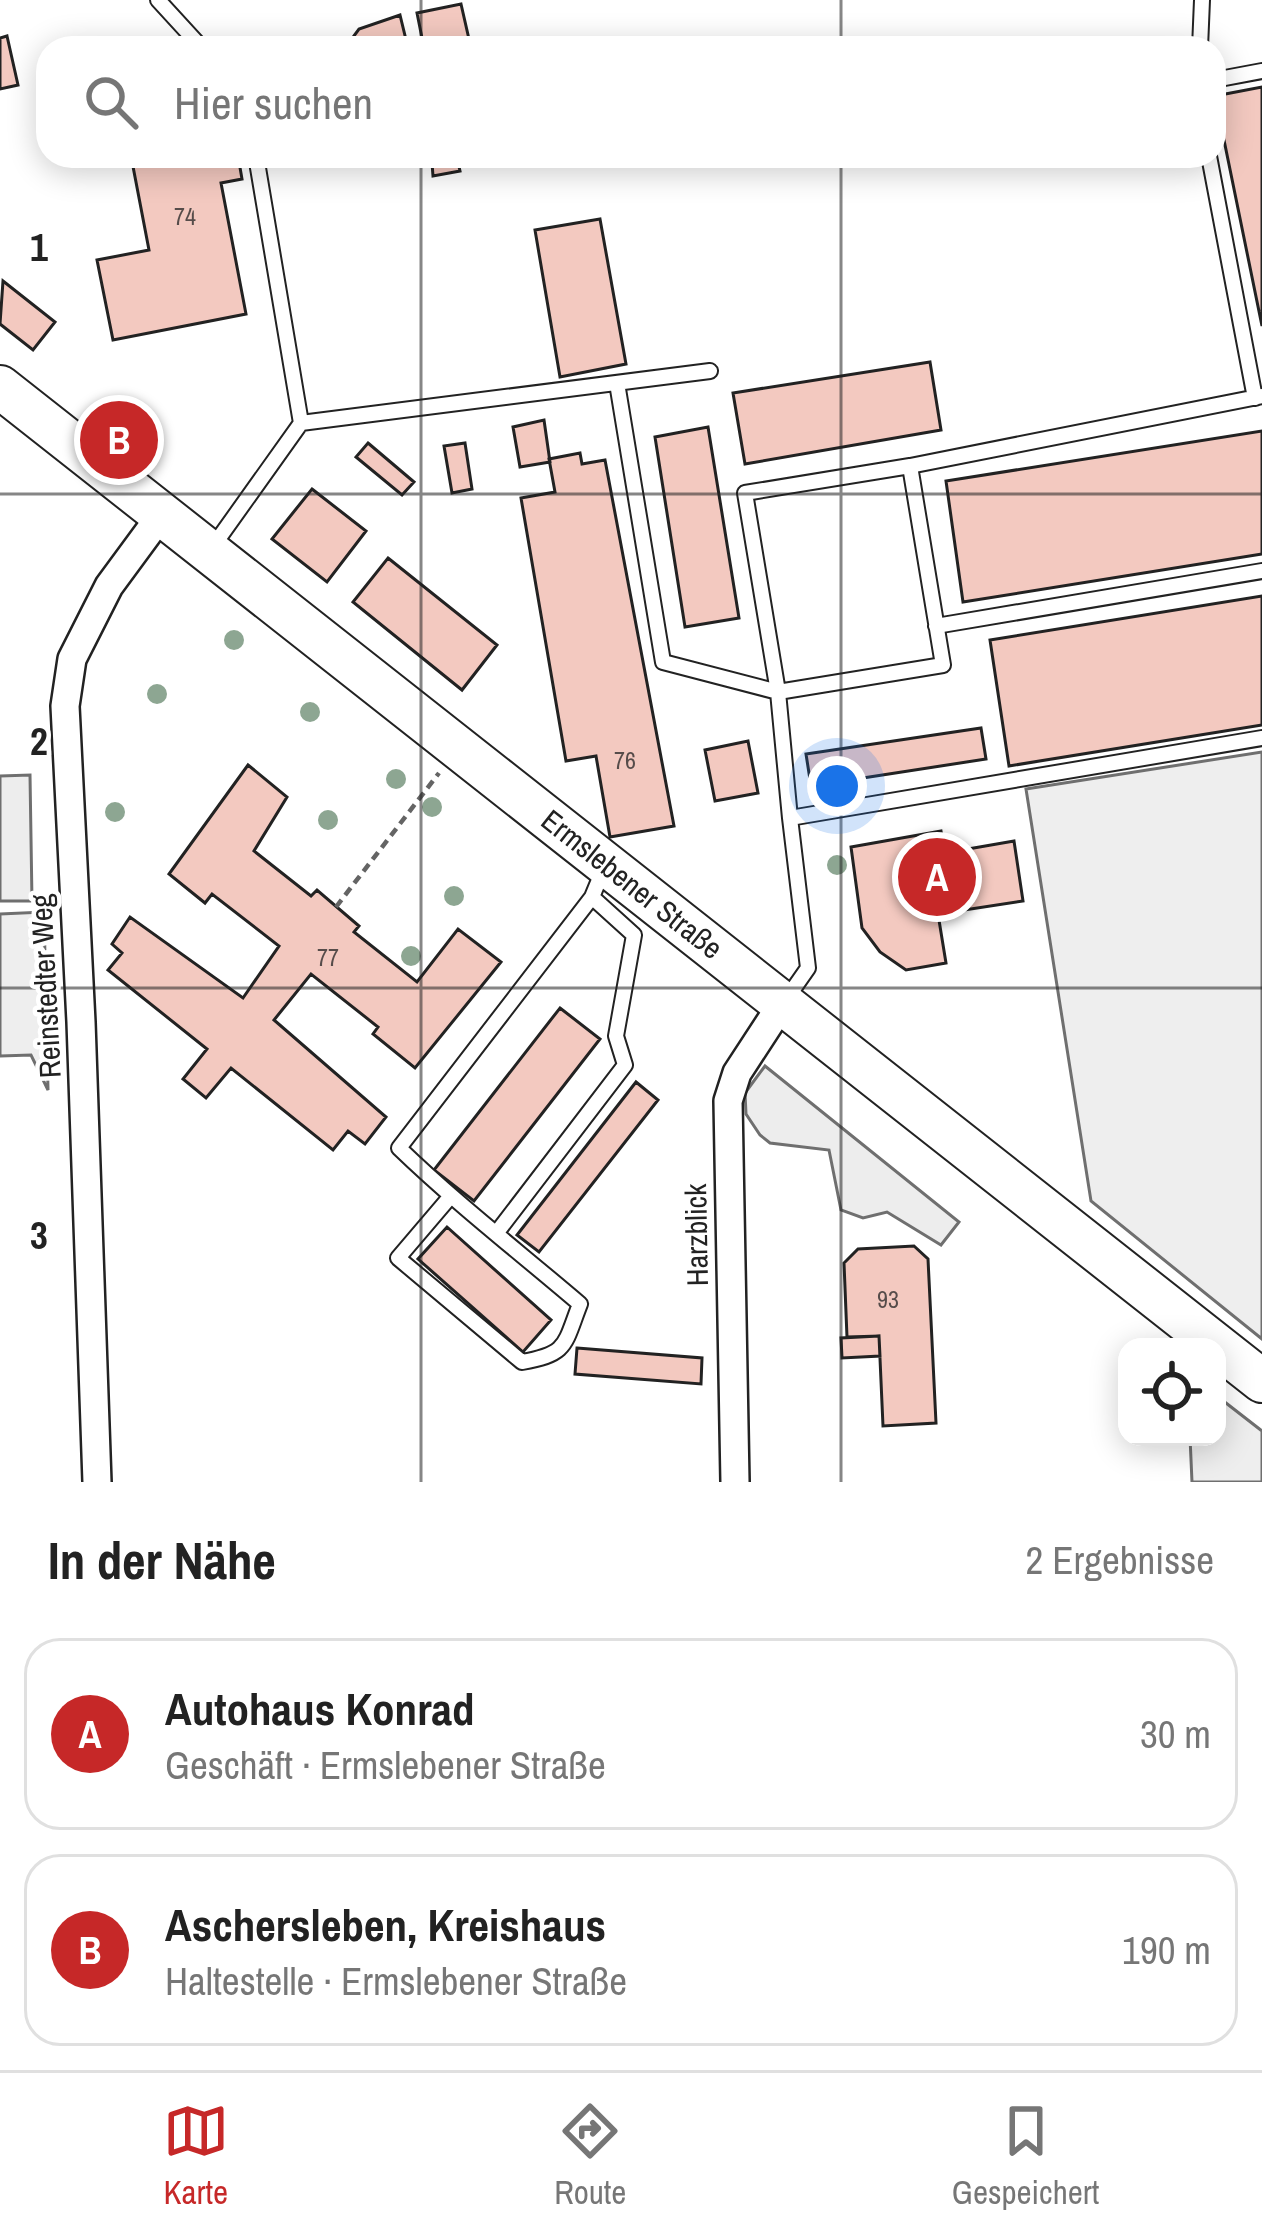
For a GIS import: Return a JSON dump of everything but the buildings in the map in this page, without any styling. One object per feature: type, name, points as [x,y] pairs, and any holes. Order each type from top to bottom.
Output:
[{"type":"main road","name":"Ermslebener Straße","points":[[0,387],[459,747],[599,880],[784,1001],[1262,1382]]},
{"type":"street","name":"Reinstedter Weg","points":[[97,1482],[65,706],[72,658],[110,586],[162,514]]},
{"type":"street","name":"Harzblick","points":[[735,1482],[728,1101],[737,1073],[784,1001]]},
{"type":"lane","points":[[158,0],[191,36]]},
{"type":"lane","points":[[1200,36],[1202,0]]},
{"type":"lane","points":[[1226,78],[1262,70]]},
{"type":"lane","points":[[209,551],[301,423],[258,168]]},
{"type":"lane","points":[[784,1001],[808,968],[778,692],[745,493],[910,466],[1258,397],[1211,168]]},
{"type":"lane","points":[[301,423],[710,371]]},
{"type":"lane","points":[[617,383],[663,662],[778,692],[943,665],[910,466]]},
{"type":"lane","points":[[936,626],[1262,571]]},
{"type":"lane","points":[[790,818],[1262,738]]},
{"type":"lane","points":[[451,1198],[398,1258],[522,1362],[551,1357],[564,1345],[580,1304],[498,1231],[451,1198],[399,1148],[599,880],[634,935],[616,1036],[626,1065],[498,1231]]},
{"type":"path","points":[[336,907],[459,747]]},
{"type":"shaded area","points":[[1262,752],[1262,1339],[1091,1201],[1026,789]]},
{"type":"shaded area","points":[[30,775],[32,901],[0,901],[0,776]]},
{"type":"shaded area","points":[[44,912],[48,1090],[31,1055],[0,1056],[0,914]]},
{"type":"shaded area","points":[[765,1066],[959,1222],[941,1245],[887,1212],[863,1218],[841,1210],[829,1150],[770,1143],[760,1135],[746,1114],[745,1093]]},
{"type":"shaded area","points":[[1226,1403],[1262,1431],[1262,1482],[1192,1482],[1190,1446],[1226,1446]]},
{"type":"place","name":"Aschersleben, Kreishaus","points":[[119,440]]},
{"type":"place","name":"Autohaus Konrad","points":[[937,877]]}]
